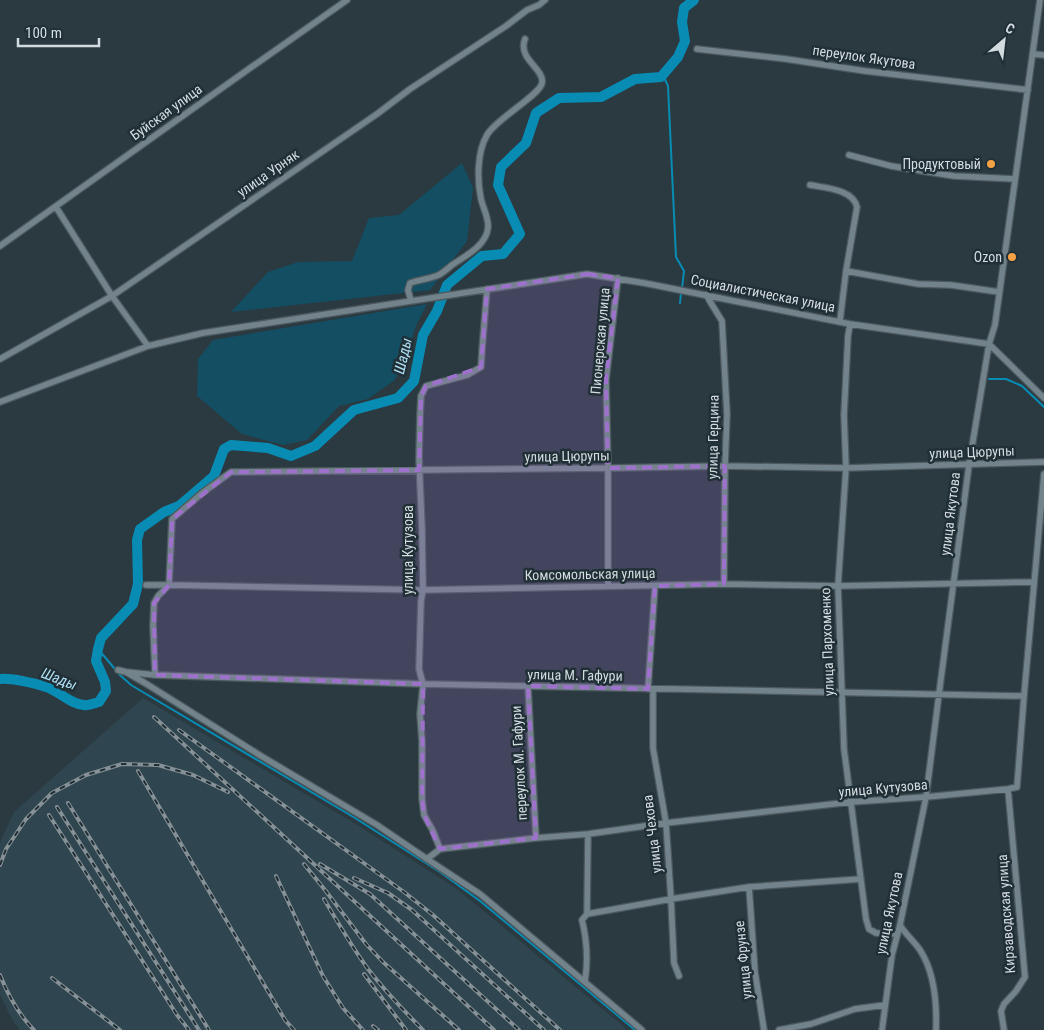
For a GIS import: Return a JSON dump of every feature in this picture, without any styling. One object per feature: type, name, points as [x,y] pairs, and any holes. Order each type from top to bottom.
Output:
[{"type":"street","name":"Буйская улица","points":[[0,246],[347,0]]},
{"type":"street","name":"улица Урняк","points":[[0,359],[112,296],[377,114],[410,88],[482,42],[527,10],[546,0]]},
{"type":"street","name":"улица Якутова","points":[[882,1030],[892,955],[900,925],[926,797],[969,465],[989,344],[995,325],[1040,0]]},
{"type":"street","points":[[411,301],[408,290],[410,283],[438,275],[475,250],[488,229],[488,218],[481,199],[478,179],[484,143],[488,133],[531,96],[540,87],[542,82],[541,76],[524,53],[525,39]]},
{"type":"street","name":"переулок Якутова","points":[[697,49],[1028,90]]},
{"type":"street","points":[[1033,54],[1044,55]]},
{"type":"street","points":[[848,155],[891,166],[954,176],[1015,179]]},
{"type":"street","points":[[810,185],[843,192],[856,202],[857,207],[840,321]]},
{"type":"street","points":[[56,207],[112,296],[148,346]]},
{"type":"street","points":[[846,271],[918,284],[951,285],[999,292]]},
{"type":"street","name":"Социалистическая улица","points":[[0,402],[148,346],[203,332],[588,274],[618,278],[850,324],[989,344]]},
{"type":"street","name":"Пионерская улица","points":[[608,586],[606,380],[618,278]]},
{"type":"street","name":"улица Кутузова","points":[[487,289],[481,367],[467,375],[426,386],[421,396],[422,590],[420,601],[419,669],[423,684],[420,714],[422,799],[424,815],[440,848],[588,834],[851,802],[1008,789]]},
{"type":"street","name":"улица Герцина","points":[[706,295],[722,321],[727,414],[724,584]]},
{"type":"street","name":"улица Пархоменко","points":[[850,324],[844,415],[846,468],[838,586],[844,749],[866,919],[869,929],[876,933],[897,934]]},
{"type":"street","points":[[989,344],[1044,398]]},
{"type":"street","name":"улица Цюрупы","points":[[169,584],[172,519],[202,493],[232,472],[725,466],[846,468],[1044,462]]},
{"type":"street","points":[[1008,789],[1017,787],[1044,474]]},
{"type":"street","name":"Комсомольская улица","points":[[146,585],[422,590],[724,584],[838,586],[1034,582]]},
{"type":"street","points":[[155,675],[154,603],[169,584]]},
{"type":"street","name":"улица Чехова","points":[[655,586],[650,689],[653,748],[666,823],[674,963],[679,976]]},
{"type":"street","points":[[118,670],[126,672],[261,756],[370,820],[462,881],[642,1030]]},
{"type":"street","name":"улица М. Гафури","points":[[126,672],[155,675],[423,684],[1024,696]]},
{"type":"street","name":"переулок М. Гафури","points":[[528,686],[536,838]]},
{"type":"street","name":"Кирзаводская улица","points":[[1004,1030],[1001,1011],[1004,1004],[1025,977],[1008,789]]},
{"type":"street","points":[[585,981],[587,962],[582,920],[586,914],[588,834]]},
{"type":"street","points":[[427,859],[440,848]]},
{"type":"street","points":[[586,914],[749,887],[861,879]]},
{"type":"street","name":"улица Фрунзе","points":[[749,887],[755,972],[764,1030]]},
{"type":"street","points":[[900,925],[919,948],[934,983],[936,1030]]},
{"type":"street","points":[[779,1030],[810,1024],[855,1009],[885,1005]]},
{"type":"highlighted area","points":[[587,274],[618,278],[606,380],[608,468],[725,466],[724,584],[655,586],[648,689],[528,686],[536,838],[440,849],[424,815],[422,799],[423,684],[155,675],[154,603],[169,585],[172,519],[231,472],[419,470],[421,396],[426,386],[481,367],[487,289]]},
{"type":"shaded area","points":[[462,163],[473,188],[467,241],[430,290],[231,312],[268,272],[298,262],[352,261],[369,218],[399,215]]},
{"type":"shaded area","points":[[427,304],[416,326],[395,380],[368,399],[339,406],[307,440],[283,445],[242,434],[197,396],[198,359],[213,340]]},
{"type":"shaded area","points":[[143,698],[359,826],[457,889],[628,1030],[20,1030],[14,1023],[0,995],[0,842],[14,812]]},
{"type":"waterway","name":"Шады","points":[[0,679],[41,685],[79,704],[88,705],[99,702],[106,691],[105,682],[96,661],[98,649],[101,638],[133,604],[138,584],[137,540],[140,529],[164,512],[179,506],[214,476],[224,449],[231,445],[268,448],[291,456],[315,446],[354,410],[398,398],[414,381],[423,335],[437,311],[447,285],[482,256],[503,254],[520,234],[498,185],[501,167],[526,143],[536,113],[559,98],[601,97],[635,79],[661,77],[678,57],[685,41],[682,22],[684,8],[694,0]]},
{"type":"waterway","points":[[663,75],[668,86],[676,257],[684,271],[682,288]]},
{"type":"waterway","points":[[680,303],[681,293]]},
{"type":"waterway","points":[[989,379],[1006,379],[1022,386],[1044,407]]},
{"type":"waterway","points":[[98,649],[131,685],[355,818],[440,872],[480,901],[635,1030]]},
{"type":"railway","points":[[154,717],[494,1030]]},
{"type":"railway","points":[[179,730],[404,892],[433,915],[560,1030]]},
{"type":"railway","points":[[0,865],[6,849],[26,819],[52,793],[86,775],[122,764],[158,765],[193,775],[228,792]]},
{"type":"railway","points":[[138,771],[285,1020],[294,1030]]},
{"type":"railway","points":[[68,803],[209,1030]]},
{"type":"railway","points":[[57,807],[199,1030]]},
{"type":"railway","points":[[49,815],[177,1015],[189,1030]]},
{"type":"railway","points":[[304,864],[366,944],[383,962],[459,1030]]},
{"type":"railway","points":[[320,864],[370,894],[519,1030]]},
{"type":"railway","points":[[276,876],[323,976],[343,1008],[363,1030]]},
{"type":"railway","points":[[354,878],[388,893],[412,910],[544,1030]]},
{"type":"railway","points":[[324,899],[368,969],[423,1030]]},
{"type":"railway","points":[[364,974],[406,1030]]},
{"type":"railway","points":[[0,975],[14,1004],[34,1030]]},
{"type":"railway","points":[[52,978],[120,1030]]},
{"type":"railway","points":[[373,1026],[378,1030]]},
{"type":"place","name":"Продуктовый","points":[[991,164]]},
{"type":"place","name":"Ozon","points":[[1012,257]]}]
